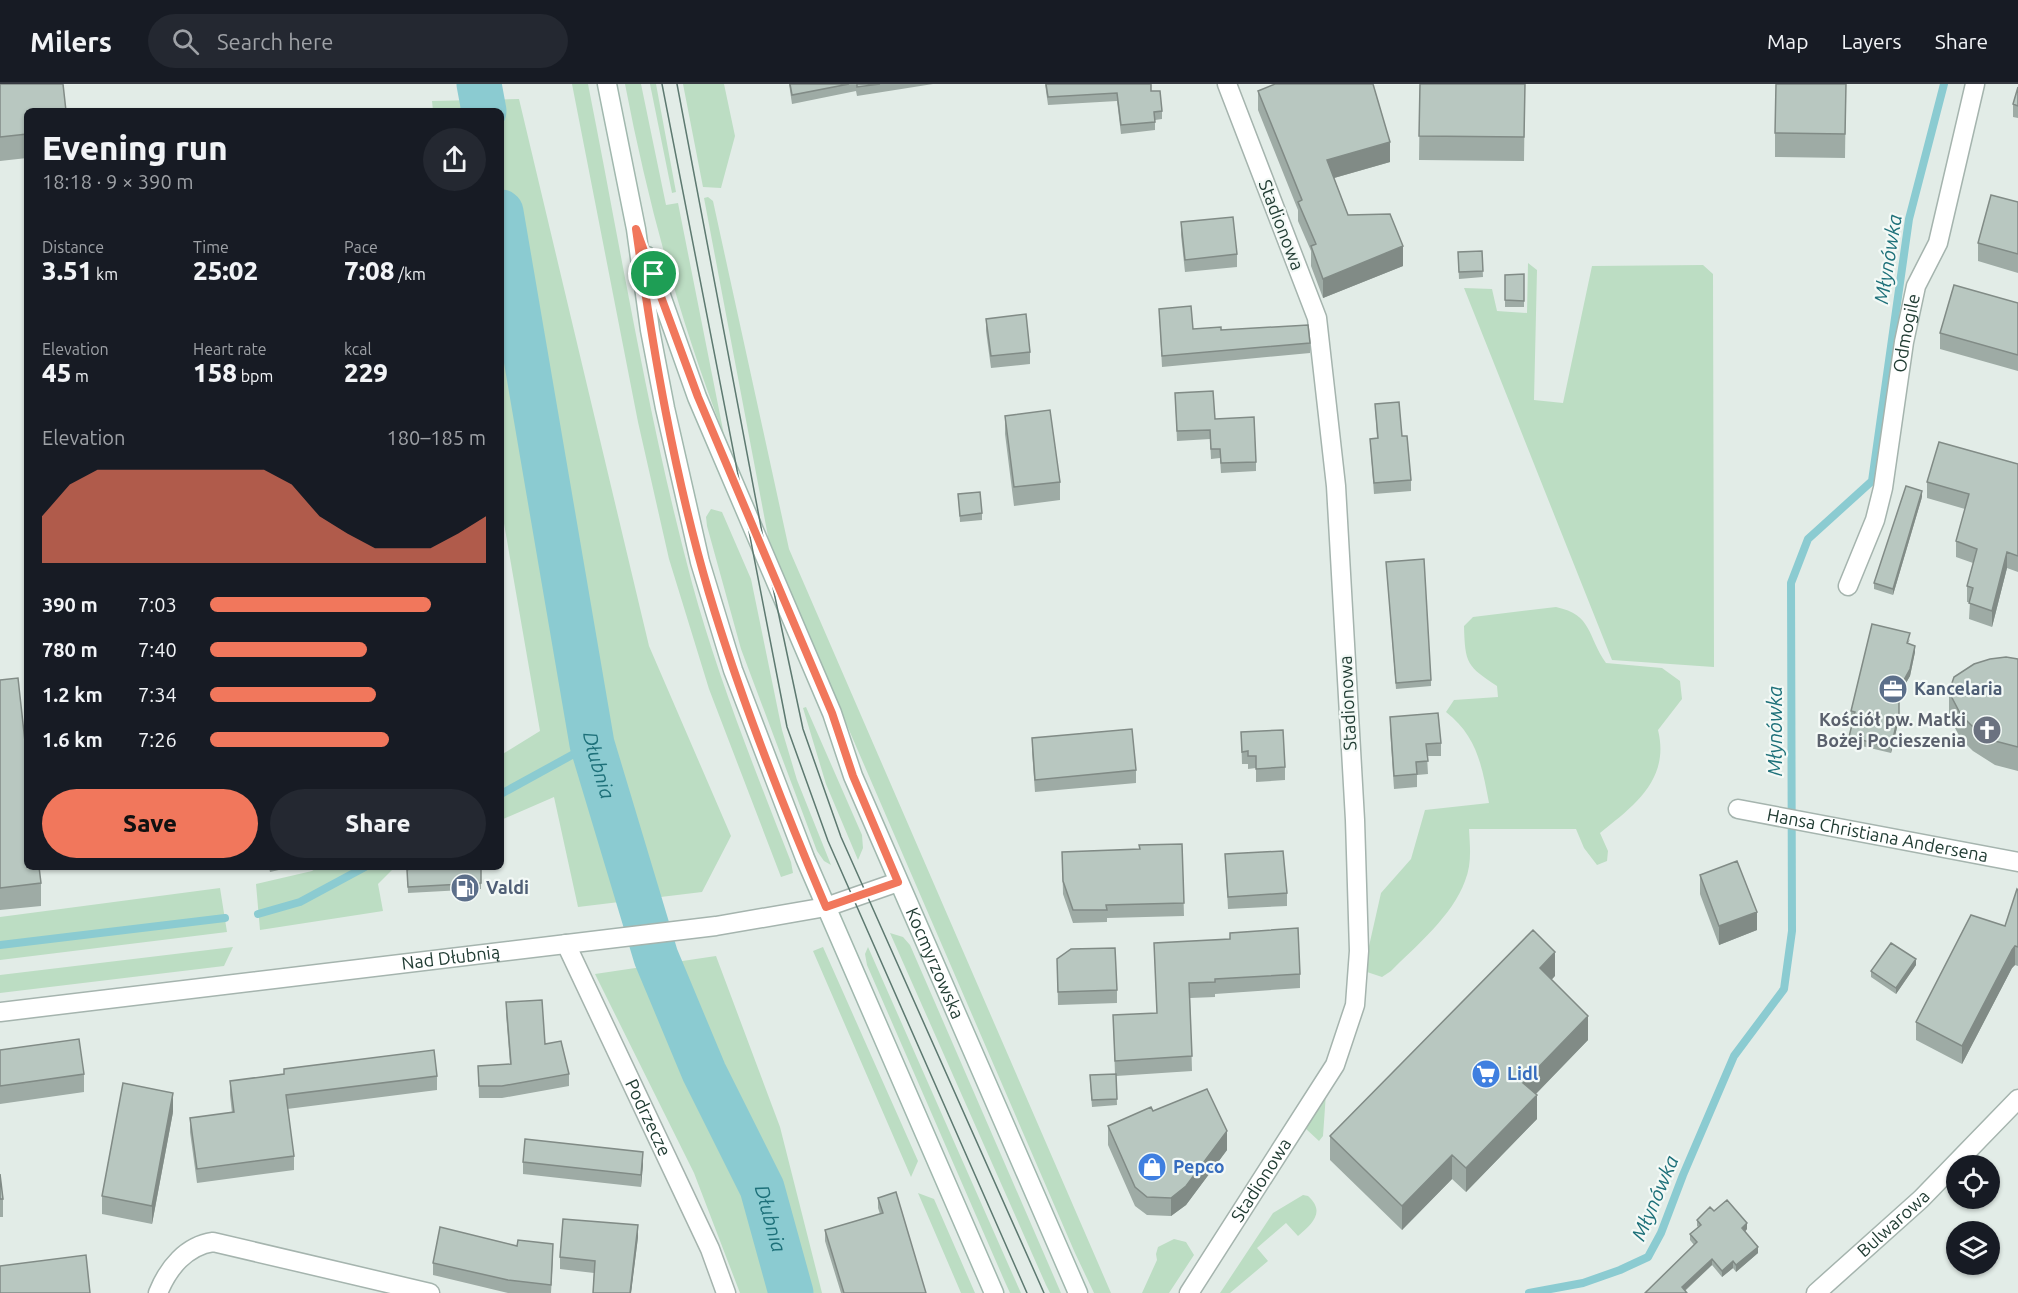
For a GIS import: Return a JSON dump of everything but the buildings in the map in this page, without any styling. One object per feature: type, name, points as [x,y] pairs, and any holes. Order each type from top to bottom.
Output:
[{"type":"street","name":"Kocmyrzowska","points":[[607,84],[636,229],[664,408],[708,591],[753,725],[826,907],[993,1293]]},
{"type":"street","name":"Stadionowa","points":[[1189,1293],[1335,1065],[1351,1023],[1359,972],[1355,820],[1337,493],[1317,318],[1227,84]]},
{"type":"street","name":"Odmogile","points":[[1848,586],[1875,520],[1883,488],[1904,342],[1916,286],[1938,243],[1975,84]]},
{"type":"street","name":"Kocmyrzowska","points":[[636,229],[698,397],[832,713],[853,776],[1078,1293]]},
{"type":"street","name":"Hansa Christiana Andersena","points":[[1738,809],[2018,862]]},
{"type":"street","name":"Nad Dłubnią","points":[[0,1012],[716,926],[826,907],[898,882]]},
{"type":"street","name":"Podrzecze","points":[[566,944],[710,1249],[726,1293]]},
{"type":"street","name":"Bulwarowa","points":[[1816,1293],[1921,1199],[2018,1099]]},
{"type":"street","points":[[158,1293],[164,1280],[186,1253],[199,1244],[213,1242],[430,1293]]},
{"type":"green space","points":[[572,84],[588,84],[648,397],[676,521],[713,654],[791,862],[793,873],[781,877],[709,689],[669,559],[638,422]]},
{"type":"green space","points":[[625,84],[641,84],[666,205],[678,203],[724,435],[679,305],[644,173]]},
{"type":"green space","points":[[650,84],[656,84],[676,192],[672,193]]},
{"type":"green space","points":[[683,84],[724,84],[735,136],[721,188],[703,187]]},
{"type":"green space","points":[[519,99],[649,646],[731,836],[702,892],[578,907],[554,797],[504,819],[504,753],[540,731],[504,523],[504,108],[433,108],[432,101]]},
{"type":"green space","points":[[708,197],[713,201],[789,549],[1111,1293],[1094,1293],[1075,1253],[770,547],[704,198]]},
{"type":"green space","points":[[1528,263],[1537,270],[1534,400],[1563,403],[1592,266],[1703,265],[1713,274],[1714,667],[1612,660],[1464,288],[1492,289],[1497,311],[1527,313]]},
{"type":"green space","points":[[711,509],[722,512],[751,579],[782,730],[797,780],[831,865],[824,861],[817,851],[741,649],[707,526],[706,517]]},
{"type":"green space","points":[[1556,607],[1577,615],[1583,621],[1606,663],[1662,668],[1680,681],[1682,699],[1658,730],[1659,763],[1654,777],[1637,801],[1600,833],[1608,851],[1607,861],[1597,865],[1584,848],[1576,829],[1469,829],[1469,868],[1452,906],[1433,929],[1391,971],[1382,977],[1367,972],[1367,955],[1381,893],[1411,859],[1425,810],[1489,803],[1484,777],[1471,742],[1465,731],[1446,712],[1454,700],[1498,697],[1497,686],[1479,674],[1470,663],[1465,649],[1464,626],[1473,617]]},
{"type":"green space","points":[[806,707],[862,835],[863,848],[858,860],[826,784],[803,708]]},
{"type":"green space","points":[[392,870],[378,884],[383,911],[260,930],[256,884],[312,871]]},
{"type":"green space","points":[[220,888],[227,932],[0,960],[0,917]]},
{"type":"green space","points":[[890,933],[903,937],[910,945],[1061,1293],[1050,1293],[1046,1285]]},
{"type":"green space","points":[[233,947],[224,966],[0,993],[0,975]]},
{"type":"green space","points":[[823,947],[918,1161],[911,1177],[813,951]]},
{"type":"green space","points":[[868,947],[1021,1293],[1010,1293],[1005,1282],[867,965],[865,954]]},
{"type":"green space","points":[[716,956],[780,1127],[822,1293],[740,1293],[694,1173],[595,974]]},
{"type":"green space","points":[[1326,1093],[1323,1136],[1319,1141],[1305,1128]]},
{"type":"green space","points":[[918,1193],[934,1199],[975,1293],[961,1293]]},
{"type":"green space","points":[[1303,1195],[1308,1196],[1316,1207],[1315,1218],[1308,1227],[1298,1236],[1286,1223],[1257,1248],[1268,1261],[1230,1293],[1220,1293],[1273,1213]]},
{"type":"green space","points":[[1174,1239],[1186,1242],[1194,1255],[1169,1293],[1142,1293],[1157,1260],[1158,1247]]},
{"type":"waterway","name":"Dłubnia","points":[[479,84],[483,108]]},
{"type":"waterway","name":"Młynówka","points":[[1529,1293],[1583,1283],[1648,1257],[1661,1233],[1734,1056],[1784,989],[1792,931],[1791,583],[1808,539],[1872,481],[1909,219],[1944,84]]},
{"type":"waterway","name":"Dłubnia","points":[[504,230],[592,744],[656,957],[704,1072],[762,1188],[791,1293]]},
{"type":"waterway","points":[[504,792],[592,744]]},
{"type":"waterway","points":[[258,914],[300,902],[359,870]]},
{"type":"waterway","points":[[0,945],[225,918]]},
{"type":"tram line","points":[[662,84],[787,727],[828,841],[1027,1293]]},
{"type":"tram line","points":[[677,84],[768,564],[803,729],[841,837],[1044,1293]]},
{"type":"place","name":"Kancelaria","points":[[1893,689]]},
{"type":"place","name":"Kościół pw. Matki Bożej Pocieszenia","points":[[1987,730]]},
{"type":"place","name":"Valdi","points":[[465,888]]},
{"type":"place","name":"Lidl","points":[[1486,1074]]},
{"type":"place","name":"Pepco","points":[[1152,1167]]},
{"type":"route","points":[[636,229],[654,274],[715,441],[832,713],[853,776],[898,882],[826,907],[753,725],[708,591],[664,408],[636,229]]}]
